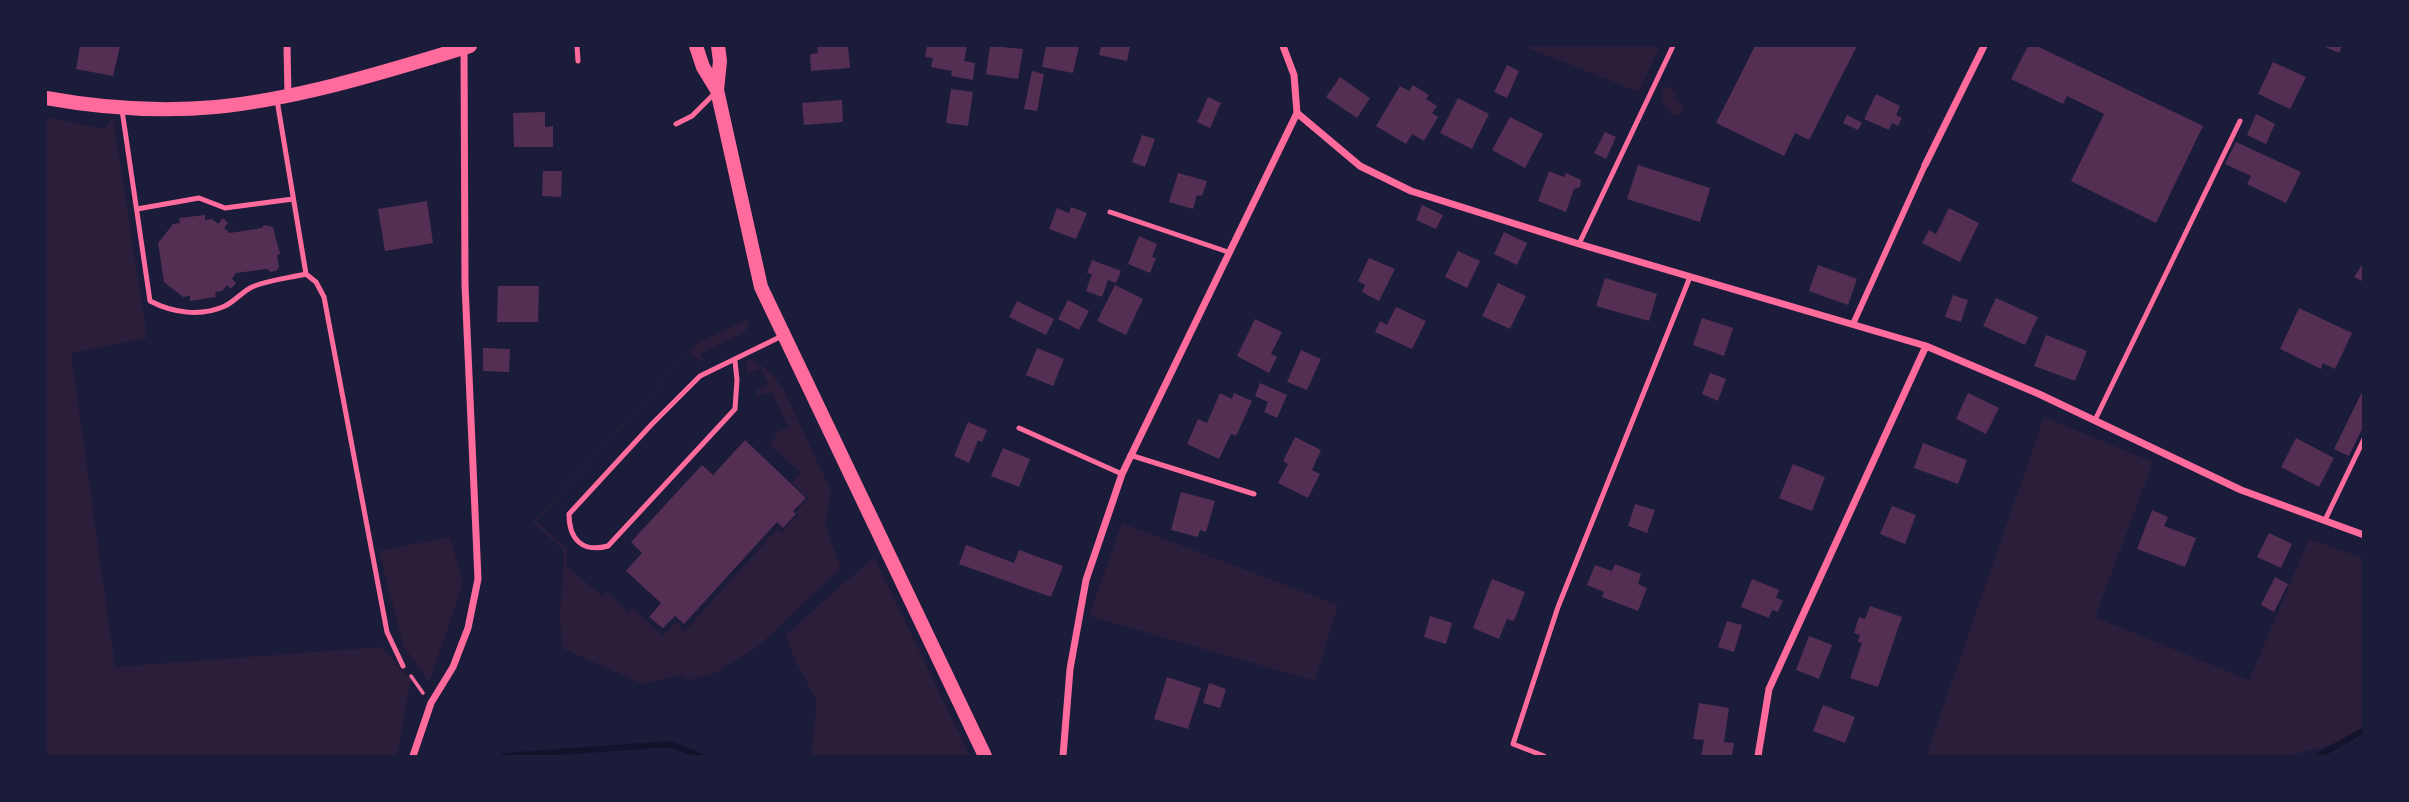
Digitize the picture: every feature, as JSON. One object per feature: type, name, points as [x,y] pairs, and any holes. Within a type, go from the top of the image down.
[{"type":"main road","points":[[46,98],[122,107],[192,108],[282,97],[348,82],[467,46]]},
{"type":"main road","points":[[696,46],[717,90],[761,287],[985,757]]},
{"type":"main road","points":[[717,90],[720,61],[718,46]]},
{"type":"street","points":[[282,97],[287,46]]},
{"type":"street","points":[[413,757],[430,703],[453,667],[468,628],[478,579],[465,285],[467,46]]},
{"type":"street","points":[[1063,757],[1070,669],[1086,580],[1122,474],[1297,113],[1294,75],[1283,46]]},
{"type":"street","points":[[1853,324],[1925,165],[1984,46]]},
{"type":"street","points":[[1297,113],[1360,166],[1411,191],[1579,244],[1926,346],[2095,420],[2241,489],[2364,535]]},
{"type":"street","points":[[1758,757],[1769,688],[1926,346]]},
{"type":"lane","points":[[577,46],[578,61]]},
{"type":"lane","points":[[1579,244],[1673,46]]},
{"type":"lane","points":[[676,124],[701,109],[717,90]]},
{"type":"lane","points":[[282,97],[293,199],[306,274],[316,282],[324,297],[387,632],[403,666]]},
{"type":"lane","points":[[122,107],[150,301],[161,307],[189,313],[209,312],[227,305],[254,286],[306,274]]},
{"type":"lane","points":[[2095,420],[2240,121]]},
{"type":"lane","points":[[137,209],[199,198],[225,208],[293,199]]},
{"type":"lane","points":[[1110,212],[1228,252]]},
{"type":"lane","points":[[1544,757],[1513,744],[1558,607],[1690,277]]},
{"type":"lane","points":[[735,361],[735,409],[697,451],[608,546],[596,549],[572,535],[569,514],[618,459],[700,376],[784,335]]},
{"type":"lane","points":[[1019,428],[1122,474]]},
{"type":"lane","points":[[2325,520],[2364,439]]},
{"type":"lane","points":[[1130,454],[1254,494]]},
{"type":"path","points":[[403,666],[430,703]]},
{"type":"shaded area","points":[[1523,46],[1660,46],[1639,92]]},
{"type":"shaded area","points":[[1666,86],[1677,92],[1674,98],[1684,105],[1681,115],[1672,115],[1665,106],[1662,89]]},
{"type":"shaded area","points":[[113,116],[147,338],[71,353],[115,667],[381,647],[411,679],[397,756],[46,756],[46,117],[104,129]]},
{"type":"shaded area","points":[[750,318],[745,332],[700,354],[703,360],[701,362],[690,352],[536,521],[567,549],[566,565],[602,596],[607,591],[629,612],[633,608],[663,636],[676,622],[685,631],[777,529],[782,533],[808,498],[792,483],[800,472],[769,445],[776,436],[775,433],[788,427],[771,391],[758,396],[756,391],[768,384],[761,368],[748,374],[746,365],[750,359],[768,370],[783,388],[831,491],[825,524],[841,568],[756,648],[713,674],[688,680],[679,675],[642,684],[562,648],[560,615],[564,551],[533,522],[697,343]]},
{"type":"shaded area","points":[[2044,417],[2153,462],[2095,617],[2249,680],[2309,539],[2363,558],[2363,737],[2288,756],[1926,756]]},
{"type":"shaded area","points":[[1122,523],[1338,605],[1315,681],[1089,616]]},
{"type":"shaded area","points":[[450,537],[463,583],[429,683],[403,645],[379,551]]},
{"type":"shaded area","points":[[874,557],[970,756],[811,756],[817,701],[785,635]]},
{"type":"building","points":[[80,46],[120,46],[113,76],[76,69]]},
{"type":"building","points":[[817,46],[848,46],[850,68],[811,71],[810,54],[818,53]]},
{"type":"building","points":[[927,46],[967,46],[964,61],[975,63],[973,80],[951,76],[952,71],[931,67],[933,58],[925,57]]},
{"type":"building","points":[[990,46],[1023,49],[1018,79],[986,74]]},
{"type":"building","points":[[1046,46],[1079,46],[1073,73],[1042,67]]},
{"type":"building","points":[[1101,46],[1130,46],[1127,61],[1099,55]]},
{"type":"building","points":[[1755,46],[1857,46],[1809,140],[1795,133],[1784,156],[1716,123]]},
{"type":"building","points":[[2028,46],[2037,46],[2203,126],[2156,223],[2071,181],[2104,114],[2067,96],[2063,104],[2011,79]]},
{"type":"building","points":[[2323,46],[2342,46],[2339,53]]},
{"type":"building","points":[[2273,62],[2306,77],[2290,109],[2258,94]]},
{"type":"building","points":[[1507,65],[1519,71],[1507,98],[1494,92]]},
{"type":"building","points":[[1032,71],[1044,74],[1037,111],[1024,109]]},
{"type":"building","points":[[1340,77],[1370,98],[1357,118],[1326,97]]},
{"type":"building","points":[[1413,85],[1429,95],[1426,99],[1437,106],[1432,113],[1438,117],[1424,141],[1412,134],[1406,144],[1376,126],[1400,86],[1409,91]]},
{"type":"building","points":[[951,89],[973,92],[968,126],[946,123]]},
{"type":"building","points":[[1876,94],[1900,106],[1896,115],[1902,118],[1898,126],[1892,123],[1889,130],[1864,119]]},
{"type":"building","points":[[1208,97],[1221,103],[1210,128],[1197,122]]},
{"type":"building","points":[[1458,98],[1489,114],[1472,149],[1440,133]]},
{"type":"building","points":[[842,100],[843,122],[804,125],[802,103]]},
{"type":"building","points":[[545,112],[545,127],[553,126],[553,147],[514,147],[513,113]]},
{"type":"building","points":[[2256,114],[2275,124],[2266,144],[2247,135]]},
{"type":"building","points":[[1847,115],[1862,123],[1858,130],[1843,123]]},
{"type":"building","points":[[1510,117],[1543,134],[1525,168],[1492,150]]},
{"type":"building","points":[[1605,132],[1616,137],[1606,159],[1594,153]]},
{"type":"building","points":[[1142,135],[1155,139],[1145,167],[1132,162]]},
{"type":"building","points":[[2236,142],[2301,172],[2286,203],[2247,184],[2251,176],[2225,164]]},
{"type":"building","points":[[1638,165],[1710,188],[1700,222],[1627,199]]},
{"type":"building","points":[[543,171],[562,171],[561,197],[542,196]]},
{"type":"building","points":[[1549,171],[1564,177],[1566,173],[1581,180],[1580,187],[1574,189],[1566,212],[1538,201]]},
{"type":"building","points":[[1178,173],[1207,181],[1202,196],[1197,195],[1193,209],[1169,202]]},
{"type":"building","points":[[427,201],[433,243],[385,251],[378,209]]},
{"type":"building","points":[[1422,205],[1443,215],[1436,229],[1416,220]]},
{"type":"building","points":[[1071,207],[1087,213],[1076,239],[1049,229],[1057,208],[1069,213]]},
{"type":"building","points":[[1949,208],[1979,223],[1960,262],[1922,243],[1929,230],[1936,234]]},
{"type":"building","points":[[205,215],[205,220],[212,219],[218,224],[223,218],[228,223],[224,228],[230,233],[262,228],[264,225],[273,227],[280,254],[277,255],[279,267],[271,272],[267,269],[236,273],[232,279],[236,283],[231,289],[227,285],[222,291],[215,292],[216,297],[190,301],[190,296],[183,297],[164,282],[158,243],[173,224],[180,223],[179,218]]},
{"type":"building","points":[[1504,232],[1527,243],[1517,265],[1494,254]]},
{"type":"building","points":[[1139,236],[1157,244],[1152,257],[1156,258],[1150,273],[1128,264]]},
{"type":"building","points":[[1458,251],[1480,261],[1467,288],[1445,277]]},
{"type":"building","points":[[1369,258],[1395,269],[1379,301],[1362,292],[1365,285],[1358,281]]},
{"type":"building","points":[[1092,260],[1121,271],[1116,283],[1108,280],[1102,297],[1086,291],[1092,274],[1087,273]]},
{"type":"building","points":[[2364,262],[2364,282],[2354,277]]},
{"type":"building","points":[[1818,265],[1857,279],[1848,305],[1809,291]]},
{"type":"building","points":[[1605,278],[1657,294],[1649,321],[1596,306]]},
{"type":"building","points":[[1498,283],[1526,296],[1510,329],[1482,316]]},
{"type":"building","points":[[1115,285],[1143,299],[1126,335],[1097,321]]},
{"type":"building","points":[[498,286],[539,286],[538,322],[497,322]]},
{"type":"building","points":[[1953,295],[1968,300],[1961,322],[1945,317]]},
{"type":"building","points":[[1996,298],[2038,317],[2025,345],[1983,326]]},
{"type":"building","points":[[1068,300],[1089,311],[1079,330],[1058,319]]},
{"type":"building","points":[[1017,301],[1054,319],[1046,335],[1009,317]]},
{"type":"building","points":[[1396,307],[1426,321],[1412,349],[1375,332],[1380,321],[1387,325]]},
{"type":"building","points":[[2299,308],[2352,333],[2335,369],[2323,363],[2321,369],[2280,349]]},
{"type":"building","points":[[1702,318],[1733,328],[1724,356],[1693,345]]},
{"type":"building","points":[[1255,319],[1282,332],[1271,354],[1277,357],[1269,373],[1237,356]]},
{"type":"building","points":[[2046,335],[2087,351],[2075,381],[2034,366]]},
{"type":"building","points":[[483,348],[510,349],[509,372],[483,371]]},
{"type":"building","points":[[1037,348],[1064,359],[1053,386],[1026,375]]},
{"type":"building","points":[[1301,350],[1321,359],[1307,390],[1287,382]]},
{"type":"building","points":[[1710,373],[1726,379],[1718,401],[1702,394]]},
{"type":"building","points":[[1260,383],[1287,395],[1277,418],[1264,412],[1268,402],[1255,396]]},
{"type":"building","points":[[2364,388],[2364,425],[2349,456],[2334,449]]},
{"type":"building","points":[[1220,393],[1232,399],[1234,393],[1252,401],[1236,436],[1231,434],[1219,459],[1187,444],[1198,419],[1207,423]]},
{"type":"building","points":[[1968,393],[1999,408],[1986,434],[1956,419]]},
{"type":"building","points":[[968,422],[987,430],[982,442],[978,440],[969,463],[954,456]]},
{"type":"building","points":[[1295,437],[1321,450],[1312,470],[1320,474],[1308,498],[1278,483],[1288,464],[1283,461]]},
{"type":"building","points":[[2296,438],[2334,458],[2319,487],[2281,467]]},
{"type":"building","points":[[745,440],[806,498],[793,511],[796,514],[783,528],[777,522],[684,624],[675,616],[663,628],[649,617],[661,603],[626,571],[642,553],[631,542],[702,465],[713,475]]},
{"type":"building","points":[[1923,443],[1967,460],[1958,484],[1914,468]]},
{"type":"building","points":[[1003,448],[1030,459],[1019,487],[991,476]]},
{"type":"building","points":[[1793,464],[1825,477],[1812,511],[1779,498]]},
{"type":"building","points":[[1181,492],[1215,501],[1206,532],[1200,530],[1198,537],[1171,530]]},
{"type":"building","points":[[1635,504],[1655,510],[1647,533],[1628,526]]},
{"type":"building","points":[[1892,506],[1916,515],[1905,544],[1880,534]]},
{"type":"building","points":[[2152,510],[2168,517],[2164,526],[2196,538],[2185,567],[2137,549]]},
{"type":"building","points":[[2269,533],[2292,544],[2281,568],[2257,557]]},
{"type":"building","points":[[966,545],[1014,563],[1019,550],[1063,566],[1051,597],[959,564]]},
{"type":"building","points":[[1615,564],[1641,574],[1638,584],[1647,588],[1638,611],[1602,597],[1604,592],[1587,585],[1595,565],[1612,571]]},
{"type":"building","points":[[2275,577],[2288,584],[2274,612],[2261,605]]},
{"type":"building","points":[[1492,579],[1525,592],[1514,621],[1507,619],[1499,639],[1473,628]]},
{"type":"building","points":[[1752,579],[1779,590],[1776,598],[1783,600],[1778,612],[1772,610],[1769,618],[1741,607]]},
{"type":"building","points":[[1870,606],[1902,617],[1878,687],[1850,678],[1862,643],[1858,642],[1860,635],[1854,633],[1859,617],[1865,619]]},
{"type":"building","points":[[1430,616],[1452,623],[1446,644],[1424,637]]},
{"type":"building","points":[[1727,621],[1742,625],[1734,652],[1718,647]]},
{"type":"building","points":[[1809,636],[1832,645],[1819,679],[1796,670]]},
{"type":"building","points":[[1167,677],[1201,688],[1188,729],[1154,719]]},
{"type":"building","points":[[1209,683],[1226,689],[1220,708],[1203,703]]},
{"type":"building","points":[[1699,703],[1729,708],[1724,742],[1734,743],[1732,756],[1701,756],[1704,740],[1693,739]]},
{"type":"building","points":[[1823,705],[1855,717],[1845,743],[1813,731]]},
{"type":"waterway","points":[[2318,756],[2364,730]]},
{"type":"waterway","points":[[504,756],[670,744],[701,756]]}]
